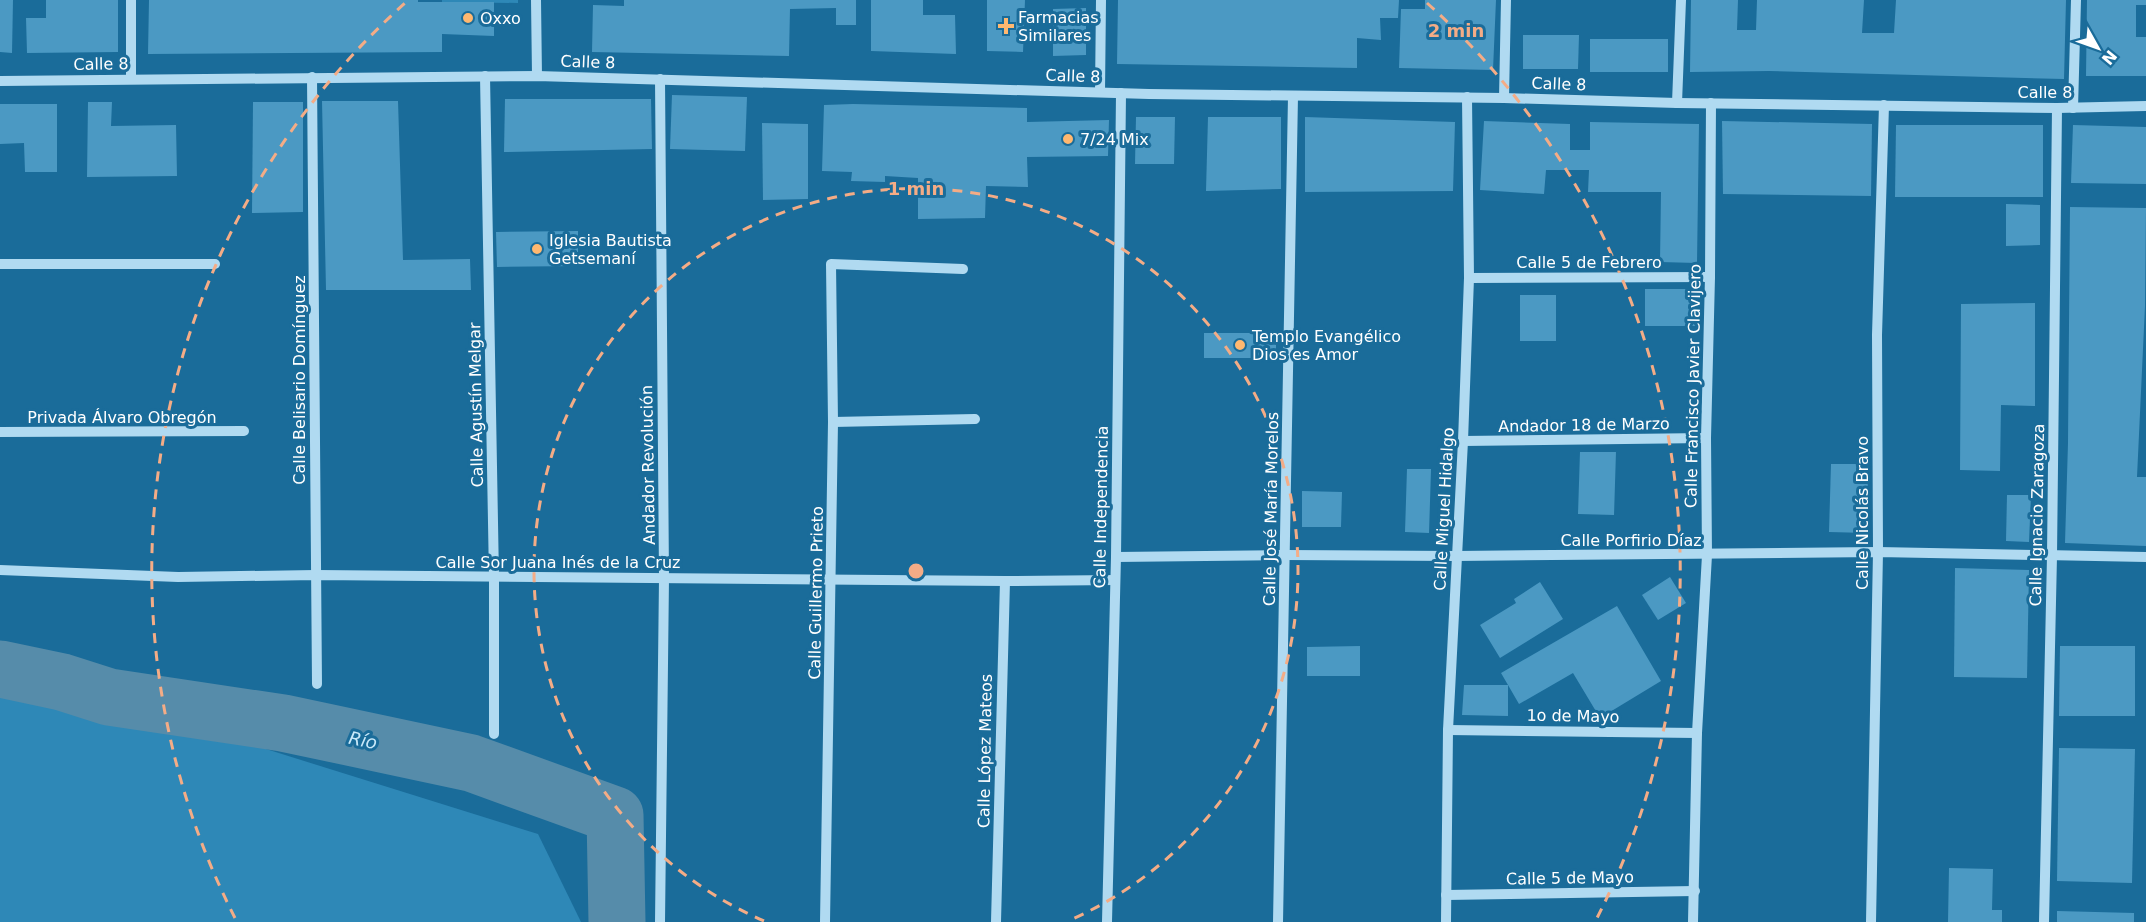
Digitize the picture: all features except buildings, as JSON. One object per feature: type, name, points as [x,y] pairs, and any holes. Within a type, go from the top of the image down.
[{"type":"street","points":[[131,0],[131,79]]},
{"type":"street","points":[[536,0],[537,75]]},
{"type":"street","points":[[1100,92],[1101,0]]},
{"type":"street","points":[[1504,98],[1506,0]]},
{"type":"street","points":[[1677,103],[1681,0]]},
{"type":"street","points":[[2073,108],[2076,0]]},
{"type":"street","name":"Calle 8","points":[[0,81],[537,75],[1121,93],[2057,108],[2146,106]]},
{"type":"street","name":"Calle Agustín Melgar","points":[[485,76],[494,578],[494,734]]},
{"type":"street","name":"Calle Belisario Domínguez","points":[[312,77],[317,684]]},
{"type":"street","name":"Andador Revolución","points":[[660,79],[664,578],[660,922]]},
{"type":"street","name":"Calle Independencia","points":[[1107,922],[1116,557],[1121,93]]},
{"type":"street","name":"Calle José María Morelos","points":[[1278,922],[1293,96]]},
{"type":"street","name":"Calle Miguel Hidalgo","points":[[1446,922],[1448,730],[1469,278],[1467,97]]},
{"type":"street","name":"Calle Francisco Javier Clavijero","points":[[1693,922],[1697,733],[1707,555],[1706,438],[1711,103]]},
{"type":"street","name":"Calle Nicolás Bravo","points":[[1871,922],[1878,552],[1877,335],[1884,105]]},
{"type":"street","name":"Calle Ignacio Zaragoza","points":[[2044,922],[2052,556],[2057,108]]},
{"type":"street","points":[[0,264],[215,264]]},
{"type":"street","name":"Calle Guillermo Prieto","points":[[825,922],[832,579],[831,264],[963,269]]},
{"type":"street","name":"Calle 5 de Febrero","points":[[1469,278],[1710,277]]},
{"type":"street","points":[[833,422],[975,419]]},
{"type":"street","name":"Privada Álvaro Obregón","points":[[0,432],[244,431]]},
{"type":"street","name":"Andador 18 de Marzo","points":[[1463,441],[1706,438]]},
{"type":"street","name":"Calle Porfirio Díaz","points":[[1116,557],[1707,555],[1878,552],[2146,557]]},
{"type":"street","name":"Calle Sor Juana Inés de la Cruz","points":[[0,570],[178,577],[316,575],[494,578],[1115,580]]},
{"type":"street","name":"Calle López Mateos","points":[[996,922],[1005,581]]},
{"type":"street","name":"1o de Mayo","points":[[1448,730],[1697,733]]},
{"type":"street","name":"Calle 5 de Mayo","points":[[1446,895],[1695,891]]},
{"type":"shaded area","points":[[442,0],[518,0],[518,3],[442,2]]},
{"type":"shaded area","points":[[0,666],[538,834],[581,922],[0,922]]},
{"type":"waterway","name":"Río","points":[[0,669],[62,682],[109,697],[283,723],[471,763],[615,815],[617,922]]},
{"type":"place","name":"Oxxo","points":[[468,18]]},
{"type":"place","name":"Farmacias Similares","points":[[1006,26]]},
{"type":"place","name":"7/24 Mix","points":[[1068,139]]},
{"type":"place","name":"Iglesia Bautista Getsemaní","points":[[537,249]]},
{"type":"place","name":"Templo Evangélico Dios es Amor","points":[[1240,345]]}]
